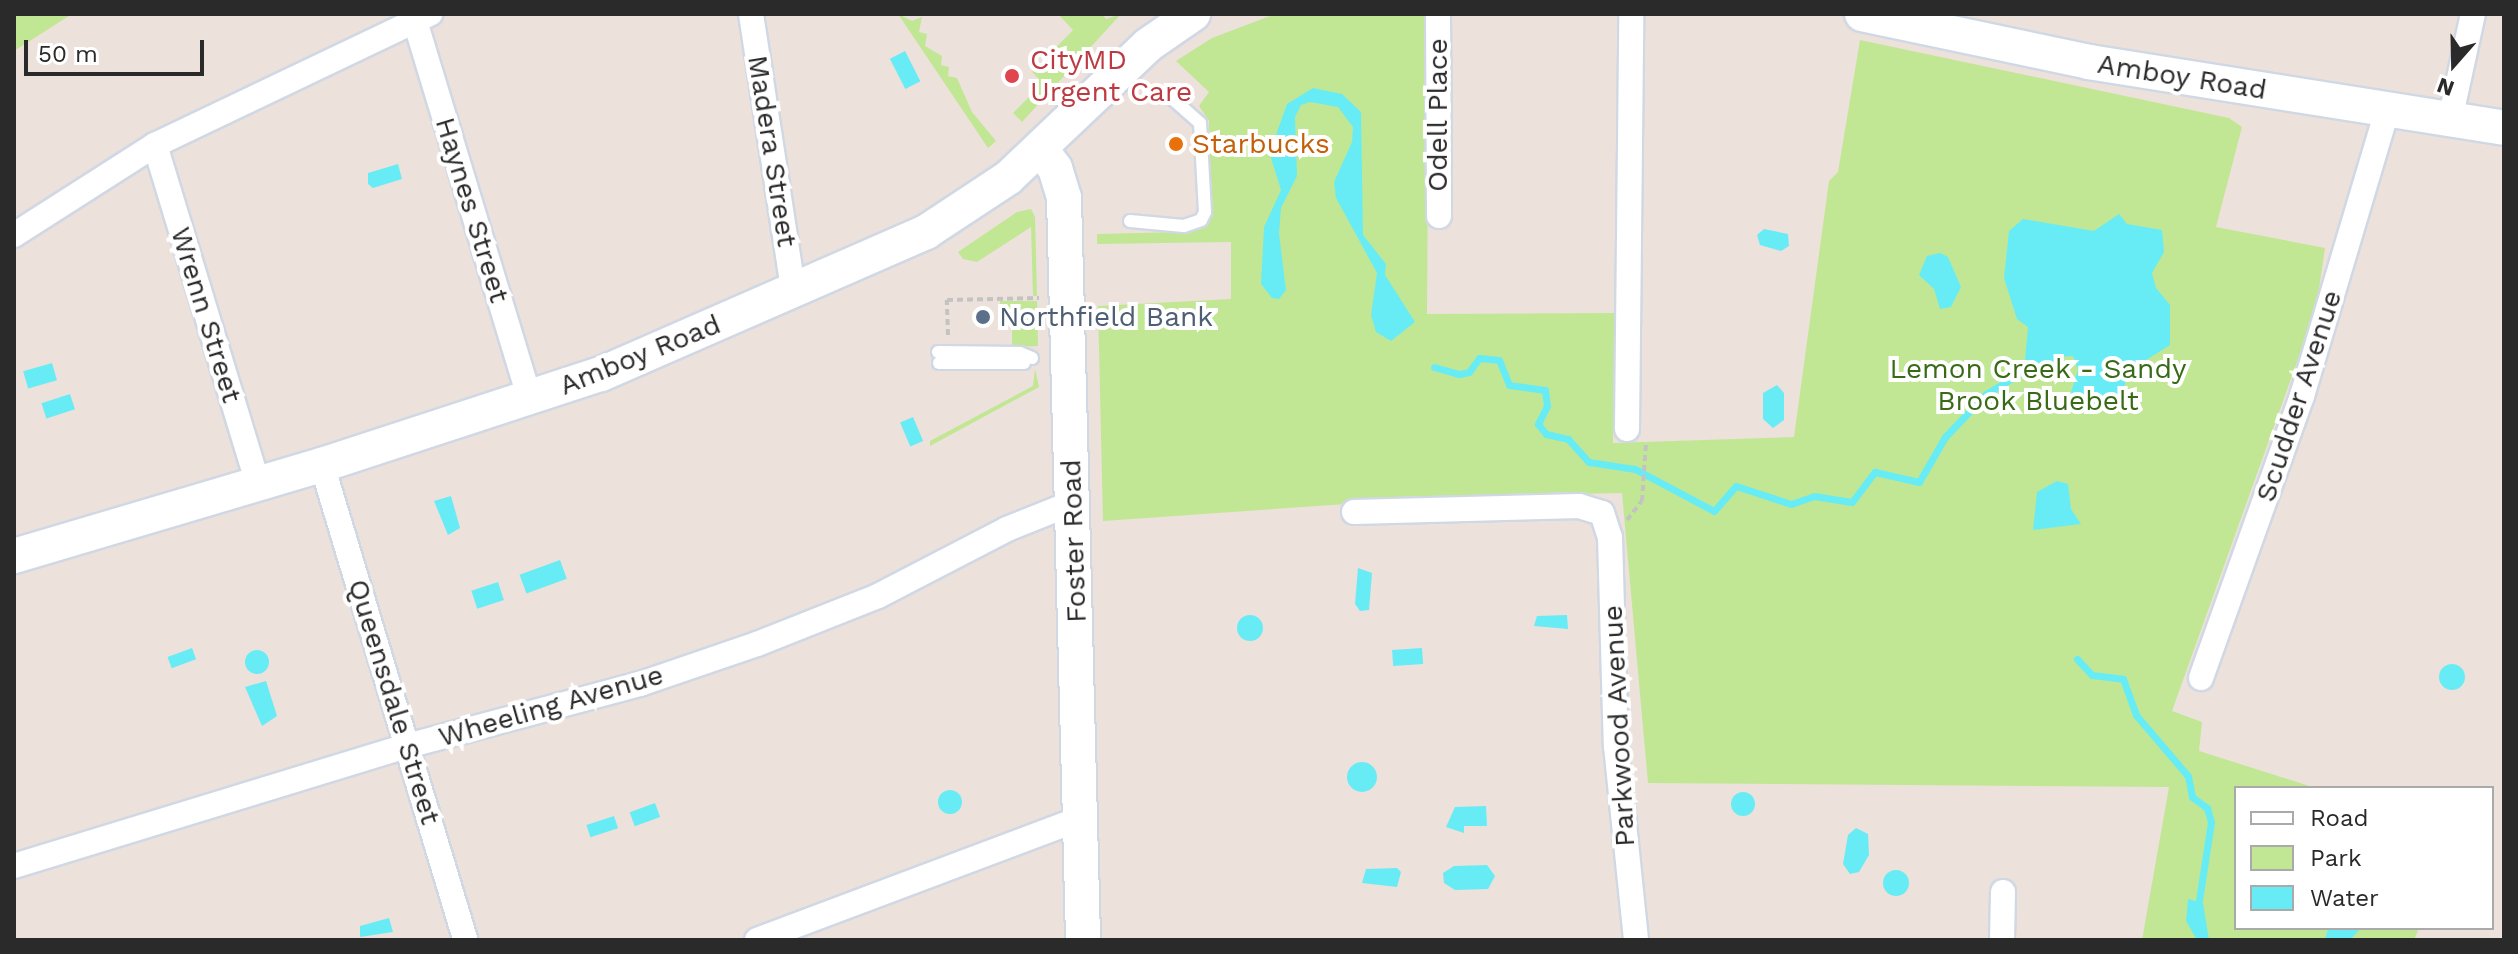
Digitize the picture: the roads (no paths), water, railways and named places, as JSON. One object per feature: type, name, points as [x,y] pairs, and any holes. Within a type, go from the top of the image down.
[{"type":"main road","name":"Amboy Road","points":[[14,556],[258,485],[530,399],[669,347],[926,232],[1041,149],[1148,45],[1193,14]]},
{"type":"main road","name":"Amboy Road","points":[[1862,14],[2089,62],[2504,128]]},
{"type":"main road","name":"Foster Road","points":[[1041,149],[1055,168],[1064,198],[1083,940]]},
{"type":"street","name":"Madera Street","points":[[751,14],[793,289]]},
{"type":"street","name":"Odell Place","points":[[1438,14],[1439,216]]},
{"type":"street","points":[[1631,14],[1637,435]]},
{"type":"street","points":[[2450,120],[2473,14]]},
{"type":"street","points":[[14,235],[155,145],[422,17]]},
{"type":"street","name":"Haynes Street","points":[[422,17],[530,399]]},
{"type":"street","name":"Scudder Avenue","points":[[2201,678],[2302,396],[2387,110]]},
{"type":"street","name":"Wrenn Street","points":[[155,145],[258,485]]},
{"type":"street","name":"Queensdale Street","points":[[322,465],[465,940]]},
{"type":"street","name":"Wheeling Avenue","points":[[14,866],[407,746],[640,684],[757,644],[878,596],[1007,529],[1072,503]]},
{"type":"street","name":"Parkwood Avenue","points":[[1354,512],[1579,506],[1612,517],[1616,746],[1636,940]]},
{"type":"street","points":[[757,940],[1082,818]]},
{"type":"street","points":[[2002,940],[2003,892]]},
{"type":"lane","points":[[1130,221],[1184,226],[1201,220],[1205,212],[1200,123],[1166,93]]},
{"type":"lane","points":[[942,354],[1028,360]]},
{"type":"water","points":[[905,51],[920,81],[905,89],[890,59]]},
{"type":"water","points":[[1313,88],[1342,94],[1361,112],[1363,235],[1386,264],[1385,275],[1415,322],[1391,341],[1376,332],[1371,315],[1377,273],[1336,198],[1334,182],[1352,142],[1353,127],[1338,107],[1310,102],[1301,105],[1295,117],[1297,176],[1281,208],[1279,234],[1286,290],[1279,299],[1272,298],[1261,284],[1264,227],[1281,190],[1271,158],[1277,132],[1287,104]]},
{"type":"water","points":[[398,164],[402,179],[373,188],[368,184],[368,173]]},
{"type":"water","points":[[2119,214],[2127,224],[2162,230],[2164,252],[2152,273],[2156,288],[2170,305],[2170,345],[2130,370],[2119,402],[2075,410],[2071,392],[2078,370],[2073,356],[2060,357],[2031,378],[2024,371],[2028,327],[2017,319],[2004,278],[2009,231],[2023,219],[2094,231]]},
{"type":"water","points":[[1764,229],[1788,234],[1789,246],[1781,251],[1760,245],[1757,235]]},
{"type":"water","points":[[1940,253],[1948,257],[1961,287],[1951,307],[1940,309],[1934,289],[1919,275],[1927,256]]},
{"type":"water","points":[[52,363],[57,380],[28,389],[23,371]]},
{"type":"water","points":[[1777,385],[1784,393],[1784,420],[1773,428],[1763,419],[1763,393]]},
{"type":"water","points":[[70,394],[75,409],[46,418],[41,403]]},
{"type":"water","points":[[913,417],[923,441],[910,446],[900,422]]},
{"type":"water","points":[[2057,481],[2068,484],[2071,509],[2081,524],[2033,530],[2037,492]]},
{"type":"water","points":[[451,496],[460,528],[448,535],[434,501]]},
{"type":"water","points":[[560,560],[567,579],[526,594],[520,575]]},
{"type":"water","points":[[1358,568],[1372,573],[1369,610],[1360,611],[1355,604]]},
{"type":"water","points":[[498,582],[504,600],[477,609],[471,591]]},
{"type":"water","points":[[1250,615],[1259,619],[1263,628],[1259,637],[1250,641],[1241,637],[1237,628],[1241,619]]},
{"type":"water","points":[[1567,615],[1568,629],[1534,626],[1537,616]]},
{"type":"water","points":[[192,648],[196,659],[172,668],[168,657]]},
{"type":"water","points":[[1422,648],[1423,664],[1393,666],[1392,650]]},
{"type":"water","points":[[257,650],[268,657],[269,662],[262,673],[257,674],[246,667],[245,662],[252,651]]},
{"type":"water","points":[[2452,664],[2461,668],[2465,677],[2461,686],[2452,690],[2443,686],[2439,677],[2443,668]]},
{"type":"water","points":[[266,681],[277,716],[262,726],[245,687]]},
{"type":"water","points":[[1362,762],[1373,766],[1377,777],[1373,788],[1362,792],[1351,788],[1347,777],[1351,766]]},
{"type":"water","points":[[950,790],[959,793],[962,802],[959,811],[950,814],[941,811],[938,802],[941,793]]},
{"type":"water","points":[[1743,792],[1752,795],[1755,804],[1752,813],[1743,816],[1734,813],[1731,804],[1734,795]]},
{"type":"water","points":[[655,803],[660,817],[635,826],[630,812]]},
{"type":"water","points":[[1486,806],[1487,826],[1464,826],[1464,833],[1446,827],[1455,807]]},
{"type":"water","points":[[614,816],[618,828],[590,837],[586,825]]},
{"type":"water","points":[[1856,828],[1868,834],[1869,855],[1859,872],[1850,874],[1843,864],[1848,835]]},
{"type":"water","points":[[1487,865],[1495,876],[1488,889],[1455,890],[1444,883],[1443,873],[1454,866]]},
{"type":"water","points":[[1397,868],[1401,872],[1397,887],[1362,883],[1366,869]]},
{"type":"water","points":[[1896,870],[1905,874],[1909,883],[1905,892],[1896,896],[1887,892],[1883,883],[1887,874]]},
{"type":"water","points":[[2188,899],[2203,903],[2209,940],[2197,940],[2186,921]]},
{"type":"water","points":[[389,918],[393,932],[360,937],[360,926]]},
{"type":"water","points":[[2328,930],[2359,930],[2350,940],[2325,940]]},
{"type":"waterway","points":[[1434,367],[1459,374],[1469,372],[1479,358],[1499,360],[1509,385],[1545,390],[1547,406],[1538,424],[1546,434],[1568,439],[1589,462],[1635,469],[1714,511],[1736,486],[1791,504],[1814,496],[1852,502],[1875,472],[1919,482],[1945,437],[1986,394],[2024,371]]},
{"type":"waterway","points":[[2077,659],[2092,675],[2123,679],[2136,715],[2188,776],[2192,797],[2207,808],[2211,822],[2199,900]]},
{"type":"place","name":"CityMD Urgent Care","points":[[1012,76]]},
{"type":"place","name":"Starbucks","points":[[1176,144]]},
{"type":"place","name":"Northfield Bank","points":[[983,317]]},
{"type":"park label","name":"Lemon Creek - Sandy Brook Bluebelt","points":[[2038,385]]}]
